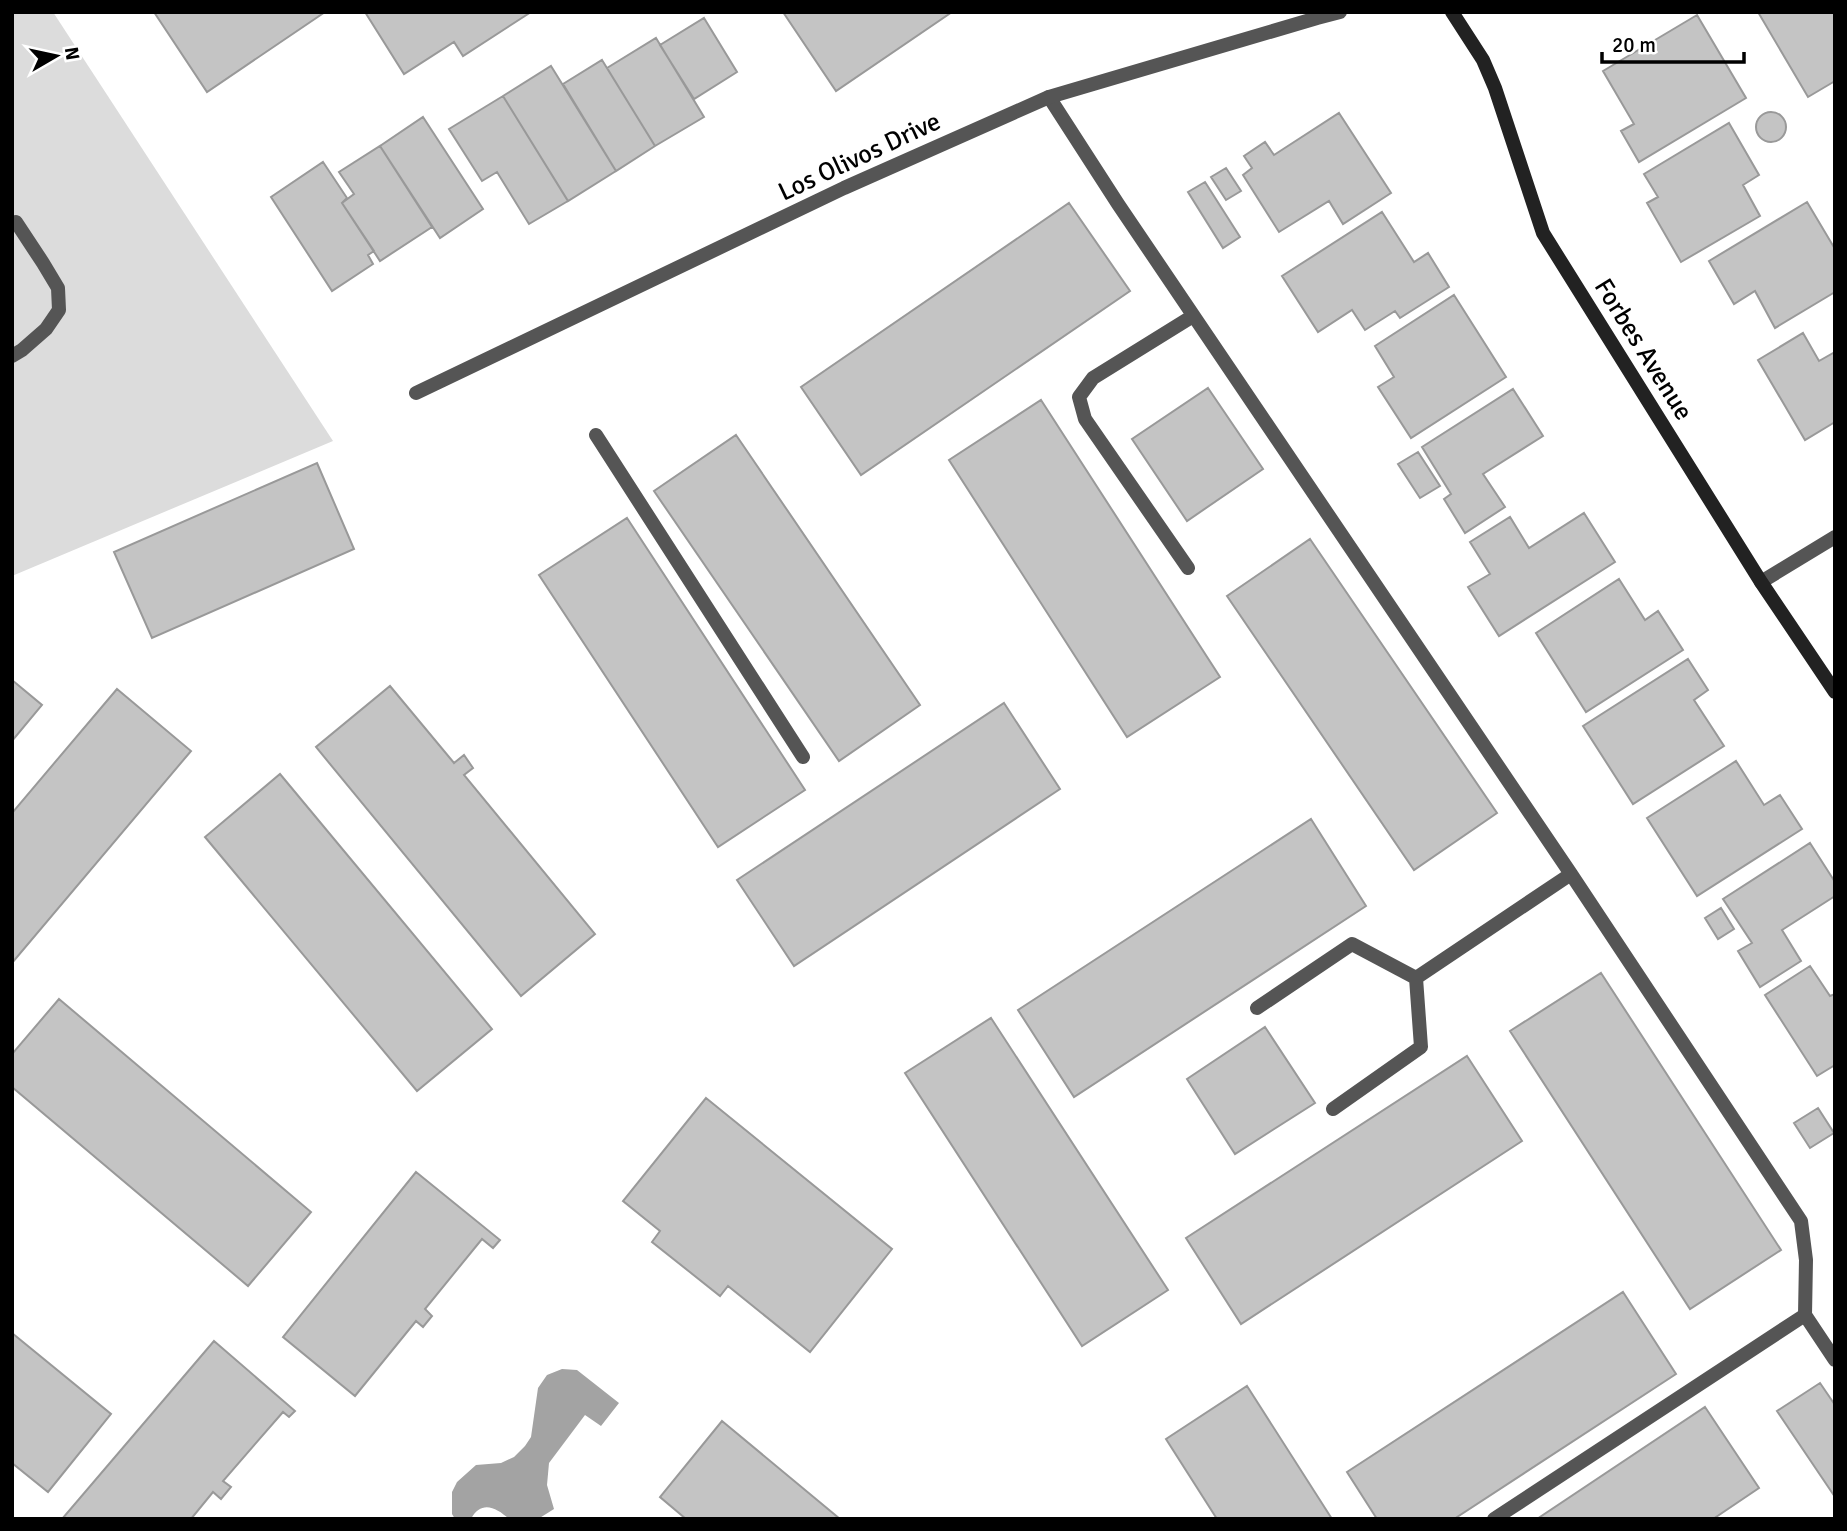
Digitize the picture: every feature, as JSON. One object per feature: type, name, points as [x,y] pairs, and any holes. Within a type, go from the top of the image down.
[{"type":"street","name":"Los Olivos Drive","points":[[416,393],[844,188],[1049,97],[1340,12]]},
{"type":"street","name":"Forbes Avenue","points":[[1452,12],[1483,60],[1495,88],[1543,233],[1761,582],[1835,692]]},
{"type":"street","points":[[1049,97],[1193,316],[1571,874],[1801,1220],[1806,1260],[1805,1315],[1835,1360]]},
{"type":"street","points":[[12,356],[47,329],[59,310],[58,288],[16,222]]},
{"type":"street","points":[[1188,568],[1085,419],[1079,397],[1093,378],[1193,316]]},
{"type":"street","points":[[596,435],[803,757]]},
{"type":"street","points":[[1761,582],[1835,537]]},
{"type":"street","points":[[1416,978],[1571,874]]},
{"type":"street","points":[[1257,1008],[1352,944],[1416,978]]},
{"type":"street","points":[[1333,1109],[1421,1047],[1416,978]]},
{"type":"street","points":[[1494,1519],[1805,1315]]},
{"type":"shaded area","points":[[12,12],[53,12],[333,441],[12,576]]},
{"type":"shaded area","points":[[562,1369],[577,1370],[619,1403],[601,1426],[585,1415],[549,1463],[547,1485],[554,1509],[538,1519],[509,1519],[499,1511],[484,1507],[471,1519],[455,1519],[452,1514],[452,1492],[457,1482],[476,1465],[501,1463],[514,1457],[525,1446],[531,1437],[538,1388],[547,1375]]},
{"type":"building","points":[[154,12],[325,12],[207,92]]},
{"type":"building","points":[[365,12],[531,12],[463,56],[454,42],[404,74]]},
{"type":"building","points":[[783,12],[952,12],[836,91]]},
{"type":"building","points":[[1758,12],[1835,12],[1835,81],[1808,97]]},
{"type":"building","points":[[1697,15],[1746,98],[1639,162],[1621,131],[1634,124],[1603,71]]},
{"type":"building","points":[[704,18],[737,72],[694,99],[660,45]]},
{"type":"building","points":[[656,38],[704,117],[655,146],[607,68]]},
{"type":"building","points":[[602,60],[655,146],[616,171],[563,84]]},
{"type":"building","points":[[551,66],[616,171],[568,201],[503,96]]},
{"type":"building","points":[[503,96],[568,201],[529,224],[497,172],[482,181],[449,129]]},
{"type":"building","points":[[1771,112],[1777,113],[1785,121],[1785,133],[1777,141],[1771,142],[1765,141],[1757,133],[1756,127],[1757,121],[1765,113]]},
{"type":"building","points":[[1339,113],[1391,193],[1343,224],[1329,201],[1279,232],[1243,175],[1252,168],[1244,156],[1265,142],[1274,155]]},
{"type":"building","points":[[423,117],[483,209],[440,238],[380,146]]},
{"type":"building","points":[[1729,123],[1759,175],[1743,185],[1760,216],[1681,262],[1647,203],[1658,197],[1644,174]]},
{"type":"building","points":[[380,146],[432,227],[380,261],[342,203],[354,194],[339,172]]},
{"type":"building","points":[[323,162],[347,198],[342,203],[374,251],[368,255],[373,264],[332,291],[271,197]]},
{"type":"building","points":[[1226,168],[1241,191],[1226,200],[1211,177]]},
{"type":"building","points":[[1205,182],[1240,237],[1223,248],[1188,192]]},
{"type":"building","points":[[1807,202],[1835,249],[1835,292],[1775,328],[1755,291],[1734,304],[1709,261]]},
{"type":"building","points":[[1069,203],[1130,291],[861,475],[801,387]]},
{"type":"building","points":[[1382,212],[1414,262],[1428,253],[1449,287],[1400,318],[1395,311],[1365,330],[1352,310],[1318,332],[1282,276]]},
{"type":"building","points":[[1454,295],[1506,377],[1411,438],[1378,387],[1394,377],[1375,346]]},
{"type":"building","points":[[1803,333],[1819,361],[1835,352],[1835,422],[1805,440],[1758,360]]},
{"type":"building","points":[[1208,388],[1263,469],[1187,521],[1132,439]]},
{"type":"building","points":[[1513,389],[1543,436],[1483,474],[1505,507],[1465,533],[1444,499],[1451,494],[1422,447]]},
{"type":"building","points":[[1041,400],[1220,677],[1127,737],[949,460]]},
{"type":"building","points":[[736,435],[920,705],[839,761],[654,491]]},
{"type":"building","points":[[1418,452],[1440,486],[1420,498],[1398,464]]},
{"type":"building","points":[[317,463],[354,549],[152,638],[114,552]]},
{"type":"building","points":[[1584,513],[1615,562],[1499,636],[1468,587],[1490,574],[1470,542],[1510,517],[1529,548]]},
{"type":"building","points":[[627,518],[805,790],[718,847],[539,575]]},
{"type":"building","points":[[1310,539],[1497,813],[1414,870],[1227,596]]},
{"type":"building","points":[[1619,579],[1645,620],[1658,611],[1683,650],[1586,712],[1536,633]]},
{"type":"building","points":[[1688,659],[1708,690],[1694,700],[1724,746],[1633,804],[1583,726]]},
{"type":"building","points":[[12,680],[42,705],[12,741]]},
{"type":"building","points":[[390,686],[454,763],[464,755],[473,768],[464,775],[595,934],[521,996],[316,747]]},
{"type":"building","points":[[117,689],[191,751],[12,963],[12,813]]},
{"type":"building","points":[[1004,703],[1060,789],[794,966],[737,880]]},
{"type":"building","points":[[1736,761],[1764,805],[1780,795],[1802,829],[1697,896],[1647,818]]},
{"type":"building","points":[[280,774],[492,1029],[417,1091],[205,837]]},
{"type":"building","points":[[1311,819],[1366,906],[1074,1097],[1018,1010]]},
{"type":"building","points":[[1810,843],[1835,882],[1835,896],[1782,930],[1801,961],[1760,987],[1738,951],[1752,943],[1723,899]]},
{"type":"building","points":[[1721,908],[1734,929],[1718,939],[1705,918]]},
{"type":"building","points":[[1810,966],[1830,996],[1835,994],[1835,1065],[1817,1076],[1765,995]]},
{"type":"building","points":[[1601,973],[1781,1250],[1690,1309],[1510,1031]]},
{"type":"building","points":[[59,999],[311,1212],[248,1286],[12,1087],[12,1054]]},
{"type":"building","points":[[991,1018],[1168,1290],[1082,1346],[905,1073]]},
{"type":"building","points":[[1265,1027],[1315,1103],[1235,1154],[1187,1079]]},
{"type":"building","points":[[1467,1056],[1522,1141],[1241,1324],[1186,1238]]},
{"type":"building","points":[[706,1098],[892,1249],[810,1352],[728,1286],[720,1296],[652,1242],[660,1231],[623,1201]]},
{"type":"building","points":[[1818,1108],[1834,1133],[1810,1148],[1794,1123]]},
{"type":"building","points":[[416,1172],[500,1240],[493,1248],[482,1239],[425,1309],[432,1316],[423,1327],[416,1321],[355,1396],[283,1337]]},
{"type":"building","points":[[1623,1292],[1676,1374],[1454,1519],[1377,1519],[1347,1472]]},
{"type":"building","points":[[12,1333],[111,1414],[48,1492],[12,1463]]},
{"type":"building","points":[[214,1341],[295,1411],[289,1417],[283,1412],[223,1481],[231,1487],[221,1499],[213,1492],[191,1519],[62,1519]]},
{"type":"building","points":[[1820,1383],[1835,1405],[1835,1497],[1777,1411]]},
{"type":"building","points":[[1247,1386],[1332,1519],[1217,1519],[1166,1439]]},
{"type":"building","points":[[1705,1407],[1759,1488],[1713,1519],[1537,1519]]},
{"type":"building","points":[[722,1421],[840,1519],[686,1519],[660,1497]]}]
